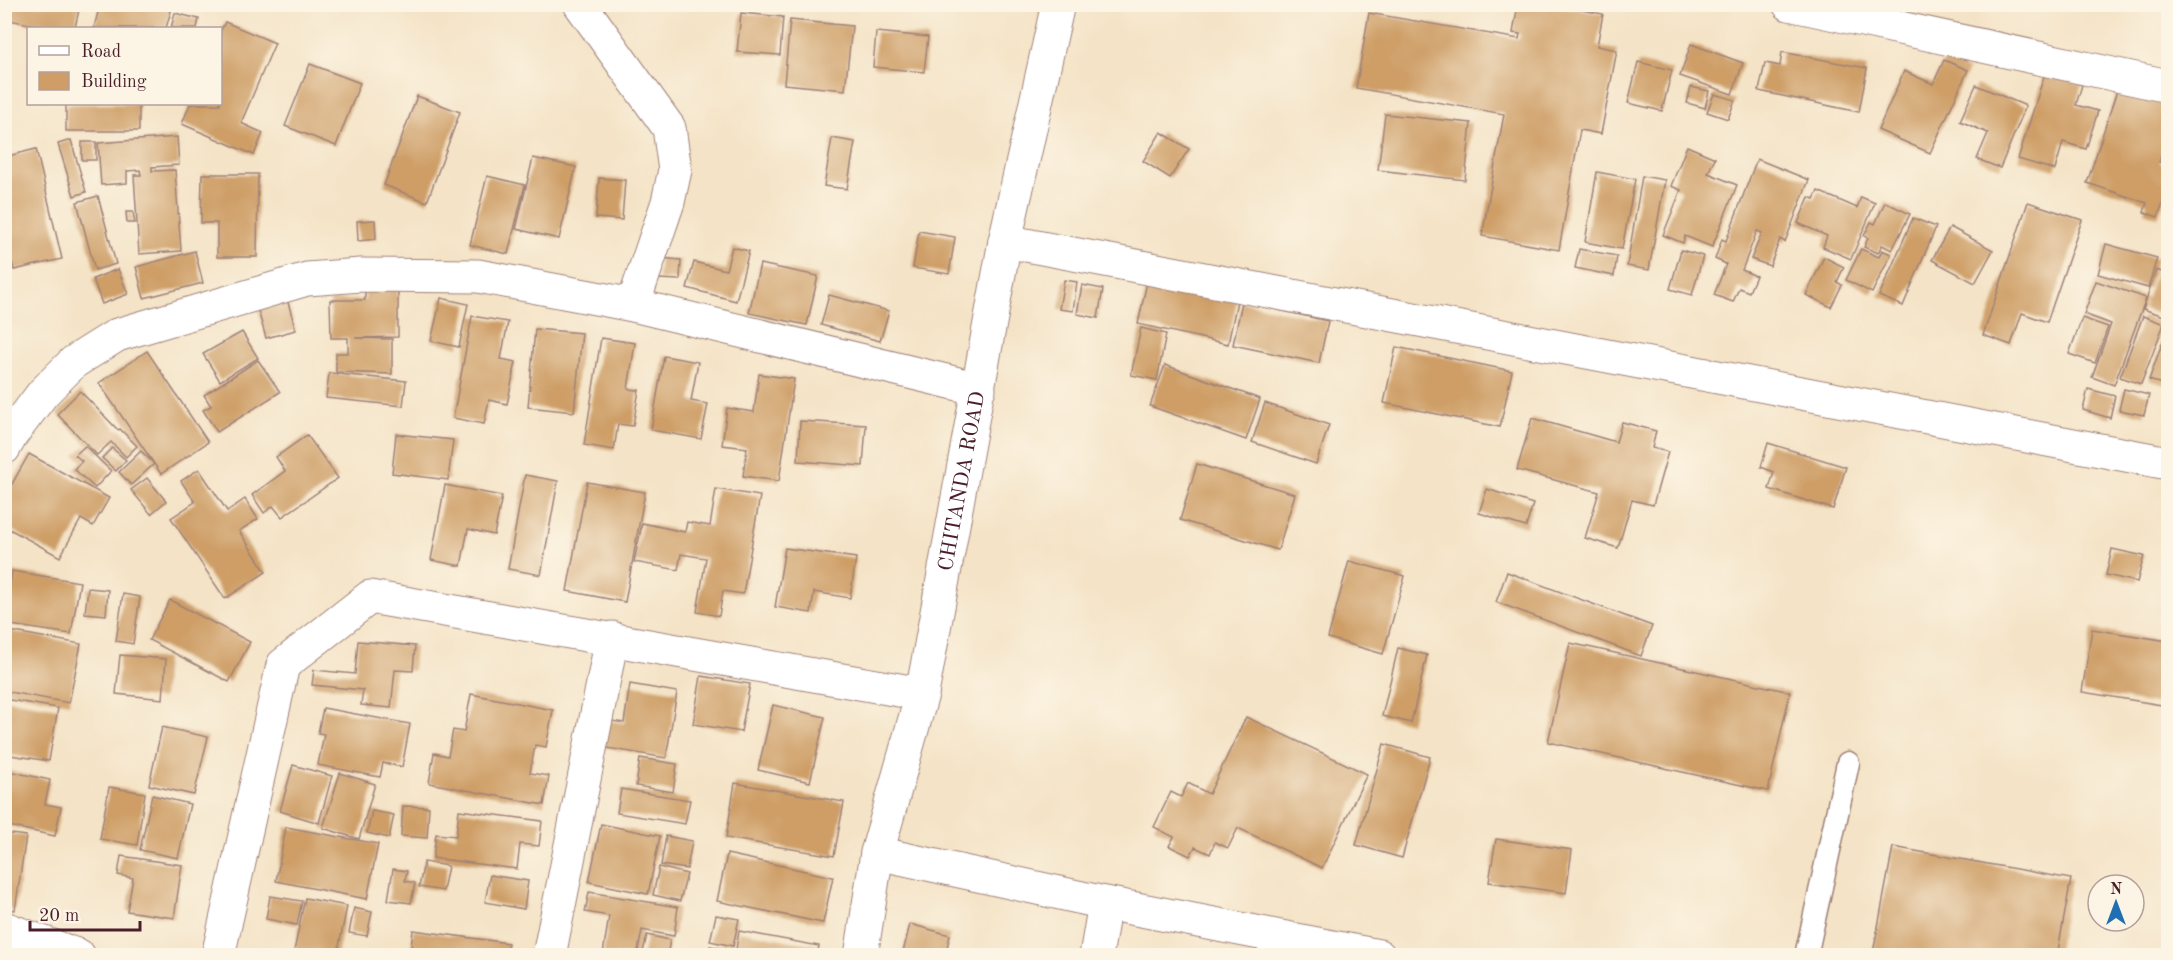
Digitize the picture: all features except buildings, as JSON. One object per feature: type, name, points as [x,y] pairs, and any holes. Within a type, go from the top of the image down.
[{"type":"street","points":[[580,4],[669,128],[675,170],[669,202],[633,305]]},
{"type":"street","name":"CHITANDA ROAD","points":[[861,956],[878,853],[922,694],[1005,241],[1058,4]]},
{"type":"street","points":[[1789,4],[2169,86]]},
{"type":"street","points":[[1005,241],[2169,463]]},
{"type":"street","points":[[4,448],[43,393],[74,362],[117,334],[306,279],[408,274],[478,276],[633,305],[978,389]]},
{"type":"street","points":[[218,956],[283,665],[370,597],[922,694]]},
{"type":"street","points":[[549,956],[612,638]]},
{"type":"street","points":[[878,853],[1105,903],[1380,956]]},
{"type":"street","points":[[1096,956],[1105,903]]},
{"type":"street","points":[[4,928],[80,956]]},
{"type":"lane","points":[[1806,956],[1848,763]]}]
